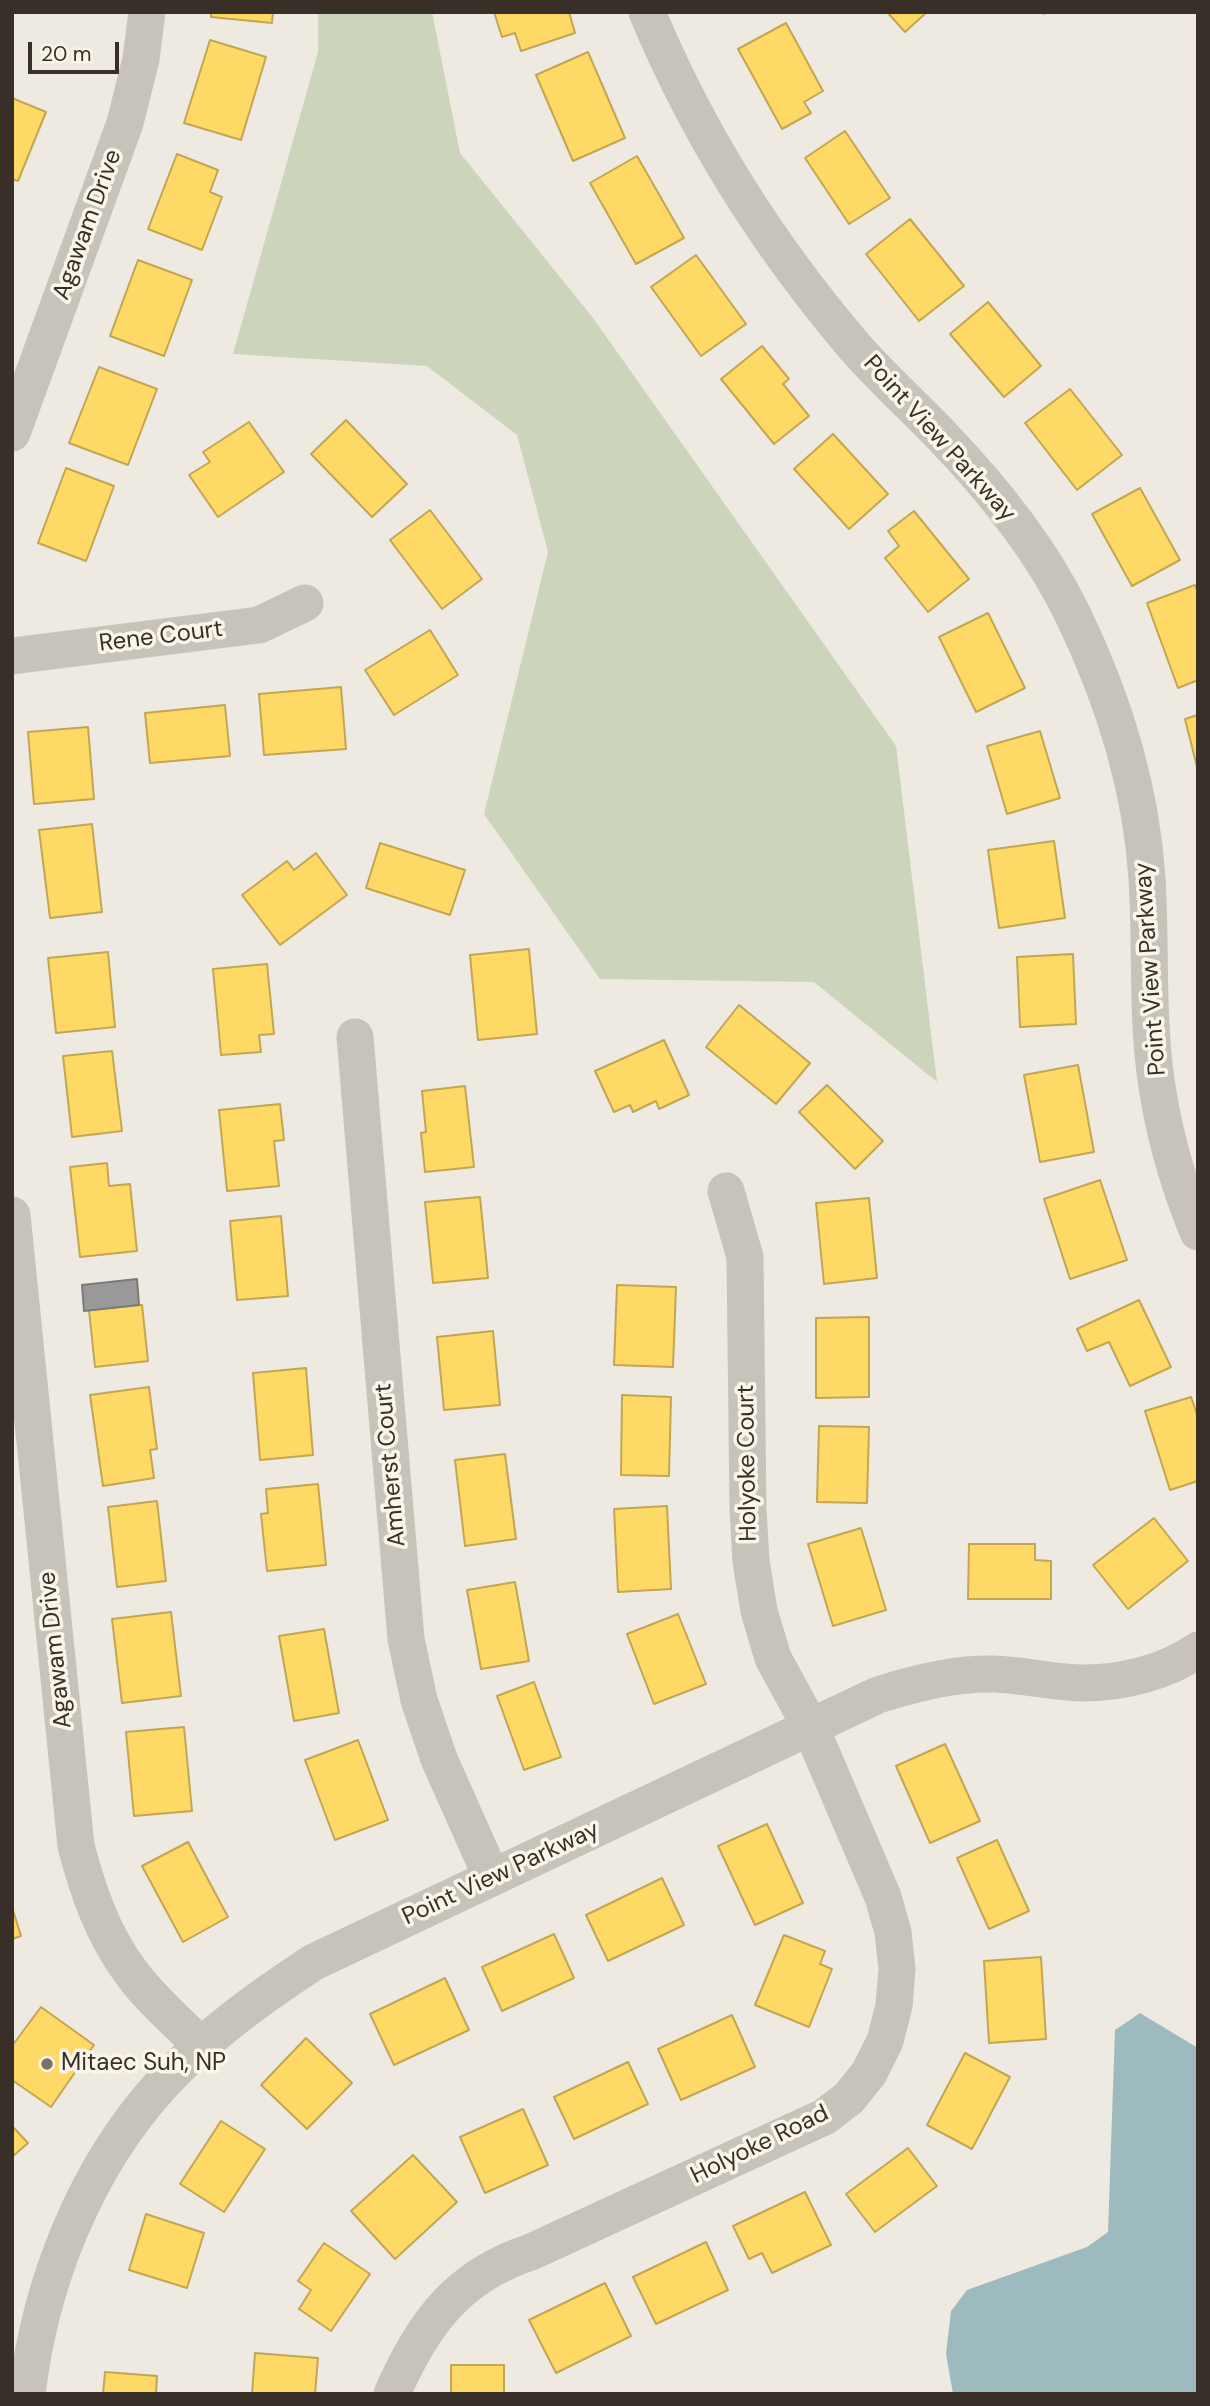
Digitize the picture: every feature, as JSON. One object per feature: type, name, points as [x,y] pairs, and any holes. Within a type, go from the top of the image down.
[{"type":"street","name":"Agawam Drive","points":[[12,433],[125,123],[141,59],[147,12]]},
{"type":"street","name":"Point View Parkway","points":[[658,16],[703,133],[755,218],[856,348],[942,437],[1006,509],[1038,554],[1076,622],[1098,672],[1121,737],[1137,806],[1147,876],[1150,1005],[1155,1072],[1167,1136],[1184,1199],[1198,1232]]},
{"type":"street","name":"Rene Court","points":[[12,656],[259,625],[305,603]]},
{"type":"street","name":"Amherst Court","points":[[355,1037],[406,1639],[419,1700],[439,1759],[492,1878]]},
{"type":"street","name":"Holyoke Court","points":[[726,1191],[745,1257],[751,1561],[759,1611],[774,1658],[810,1726]]},
{"type":"street","name":"Agawam Drive","points":[[12,1215],[76,1846],[89,1892],[107,1935],[131,1972],[201,2046]]},
{"type":"street","name":"Point View Parkway","points":[[27,2394],[45,2302],[66,2241],[92,2184],[124,2132],[161,2086],[201,2046],[256,2000],[314,1962],[878,1695],[910,1684],[960,1676],[994,1674],[1085,1684],[1127,1679],[1167,1667],[1198,1650]]},
{"type":"street","name":"Holyoke Road","points":[[392,2394],[409,2355],[431,2320],[477,2276],[509,2259],[531,2252],[824,2117],[849,2098],[869,2073],[885,2041],[894,2006],[897,1969],[893,1932],[883,1897],[810,1726]]},
{"type":"green space","points":[[318,12],[432,12],[460,153],[593,318],[896,746],[937,1082],[814,982],[600,979],[484,814],[548,552],[517,435],[427,366],[233,354],[318,52]]},
{"type":"water","points":[[1140,2013],[1198,2048],[1198,2394],[953,2394],[946,2354],[951,2311],[967,2290],[1087,2247],[1108,2232],[1115,2030]]},
{"type":"building: Homes","points":[[211,12],[273,12],[272,23],[211,17]]},
{"type":"building: Homes","points":[[494,12],[569,12],[575,33],[521,51],[515,33],[502,37]]},
{"type":"building: Homes","points":[[887,12],[927,12],[905,32]]},
{"type":"building: Homes","points":[[786,23],[823,91],[804,102],[811,113],[782,129],[738,49]]},
{"type":"building: Homes","points":[[210,40],[266,57],[241,140],[184,123]]},
{"type":"building: Homes","points":[[588,52],[625,138],[573,161],[536,75]]},
{"type":"building: Homes","points":[[12,98],[46,112],[18,181],[12,179]]},
{"type":"building: Homes","points":[[845,131],[890,198],[849,224],[805,158]]},
{"type":"building: Homes","points":[[177,154],[218,170],[210,192],[222,197],[202,250],[148,229]]},
{"type":"building: Homes","points":[[637,156],[684,238],[636,264],[590,183]]},
{"type":"building: Homes","points":[[910,219],[964,286],[919,321],[866,254]]},
{"type":"building: Homes","points":[[696,255],[746,324],[701,356],[651,287]]},
{"type":"building: Homes","points":[[138,260],[192,280],[164,356],[110,336]]},
{"type":"building: Homes","points":[[988,302],[1041,366],[1004,397],[950,334]]},
{"type":"building: Homes","points":[[762,346],[789,379],[783,384],[809,416],[774,444],[721,379]]},
{"type":"building: Homes","points":[[99,367],[157,389],[128,465],[69,443]]},
{"type":"building: Homes","points":[[1070,389],[1122,455],[1077,490],[1025,423]]},
{"type":"building: Homes","points":[[346,420],[407,484],[372,517],[311,454]]},
{"type":"building: Homes","points":[[249,422],[284,472],[218,517],[189,475],[210,462],[203,452]]},
{"type":"building: Homes","points":[[833,434],[888,494],[849,529],[794,469]]},
{"type":"building: Homes","points":[[66,468],[114,486],[86,561],[38,543]]},
{"type":"building: Homes","points":[[1140,488],[1180,560],[1132,586],[1092,514]]},
{"type":"building: Homes","points":[[430,510],[482,579],[442,609],[390,540]]},
{"type":"building: Homes","points":[[914,511],[969,579],[928,612],[885,558],[899,546],[888,531]]},
{"type":"building: Homes","points":[[1195,585],[1198,593],[1198,680],[1178,688],[1147,603]]},
{"type":"building: Homes","points":[[988,613],[1025,688],[976,712],[939,637]]},
{"type":"building: Homes","points":[[430,630],[458,675],[394,715],[365,670]]},
{"type":"building: Homes","points":[[341,687],[346,749],[264,755],[259,694]]},
{"type":"building: Homes","points":[[225,705],[230,756],[150,763],[145,713]]},
{"type":"building: Homes","points":[[1198,715],[1198,771],[1185,719]]},
{"type":"building: Homes","points":[[88,727],[94,799],[34,804],[28,732]]},
{"type":"building: Homes","points":[[1040,731],[1060,798],[1007,814],[987,746]]},
{"type":"building: Homes","points":[[92,824],[102,912],[50,918],[39,830]]},
{"type":"building: Homes","points":[[1054,841],[1065,918],[999,928],[988,850]]},
{"type":"building: Homes","points":[[380,843],[465,870],[450,915],[366,888]]},
{"type":"building: Homes","points":[[316,853],[347,895],[280,945],[242,895],[287,861],[294,870]]},
{"type":"building: Homes","points":[[529,949],[537,1034],[478,1040],[470,955]]},
{"type":"building: Homes","points":[[108,952],[115,1027],[56,1033],[48,958]]},
{"type":"building: Homes","points":[[1073,954],[1076,1024],[1020,1027],[1017,957]]},
{"type":"building: Homes","points":[[267,964],[274,1034],[259,1035],[261,1052],[221,1055],[213,969]]},
{"type":"building: Homes","points":[[739,1005],[810,1063],[776,1104],[706,1047]]},
{"type":"building: Homes","points":[[664,1040],[689,1095],[659,1109],[656,1101],[633,1112],[630,1105],[614,1112],[595,1071]]},
{"type":"building: Homes","points":[[112,1051],[122,1131],[72,1137],[63,1056]]},
{"type":"building: Homes","points":[[1078,1065],[1094,1152],[1040,1162],[1024,1075]]},
{"type":"building: Homes","points":[[827,1085],[883,1141],[855,1169],[799,1112]]},
{"type":"building: Homes","points":[[465,1086],[474,1167],[425,1172],[421,1133],[426,1132],[422,1091]]},
{"type":"building: Homes","points":[[280,1104],[284,1140],[274,1141],[279,1186],[227,1191],[219,1110]]},
{"type":"building: Homes","points":[[107,1163],[109,1186],[130,1184],[137,1251],[80,1257],[70,1167]]},
{"type":"building: Homes","points":[[1100,1180],[1127,1260],[1070,1279],[1044,1199]]},
{"type":"building: Homes","points":[[480,1197],[488,1278],[433,1283],[425,1202]]},
{"type":"building: Homes","points":[[869,1198],[877,1278],[824,1284],[816,1203]]},
{"type":"building: Homes","points":[[281,1216],[288,1296],[237,1300],[230,1221]]},
{"type":"building: Homes","points":[[617,1285],[676,1287],[673,1367],[614,1365]]},
{"type":"building: Homes","points":[[1139,1300],[1171,1367],[1130,1386],[1109,1342],[1087,1351],[1077,1329]]},
{"type":"building: Homes","points":[[142,1305],[148,1361],[95,1367],[89,1310]]},
{"type":"building: Homes","points":[[869,1317],[869,1397],[816,1398],[816,1318]]},
{"type":"building: Homes","points":[[493,1331],[500,1405],[444,1410],[437,1337]]},
{"type":"building: Homes","points":[[306,1368],[313,1455],[260,1460],[253,1373]]},
{"type":"building: Homes","points":[[149,1387],[157,1449],[150,1450],[154,1478],[103,1486],[90,1395]]},
{"type":"building: Homes","points":[[622,1395],[671,1397],[669,1476],[621,1475]]},
{"type":"building: Homes","points":[[1191,1397],[1198,1417],[1198,1481],[1170,1490],[1145,1411]]},
{"type":"building: Homes","points":[[819,1426],[869,1427],[867,1503],[817,1502]]},
{"type":"building: Homes","points":[[505,1454],[516,1539],[465,1546],[455,1460]]},
{"type":"building: Homes","points":[[318,1484],[326,1565],[267,1571],[261,1514],[268,1513],[266,1489]]},
{"type":"building: Homes","points":[[157,1501],[166,1581],[117,1587],[108,1507]]},
{"type":"building: Homes","points":[[667,1506],[671,1589],[618,1592],[614,1509]]},
{"type":"building: Homes","points":[[1154,1518],[1188,1561],[1128,1609],[1093,1565]]},
{"type":"building: Homes","points":[[861,1528],[886,1610],[833,1626],[808,1544]]},
{"type":"building: Homes","points":[[969,1544],[1035,1544],[1035,1560],[1051,1561],[1051,1599],[968,1599]]},
{"type":"building: Homes","points":[[515,1582],[529,1661],[481,1669],[467,1590]]},
{"type":"building: Homes","points":[[171,1612],[181,1696],[122,1703],[112,1619]]},
{"type":"building: Homes","points":[[678,1614],[706,1684],[654,1704],[627,1634]]},
{"type":"building: Homes","points":[[324,1629],[339,1713],[294,1721],[279,1636]]},
{"type":"building: Homes","points":[[534,1682],[561,1757],[524,1770],[497,1696]]},
{"type":"building: Homes","points":[[184,1727],[192,1811],[134,1816],[126,1732]]},
{"type":"building: Homes","points":[[358,1740],[388,1820],[335,1840],[305,1760]]},
{"type":"building: Homes","points":[[945,1744],[980,1821],[930,1843],[896,1766]]},
{"type":"building: Homes","points":[[767,1824],[803,1903],[755,1925],[718,1846]]},
{"type":"building: Homes","points":[[997,1840],[1029,1911],[989,1929],[957,1858]]},
{"type":"building: Homes","points":[[188,1842],[228,1917],[183,1942],[142,1866]]},
{"type":"building: Homes","points":[[662,1878],[684,1925],[608,1961],[586,1915]]},
{"type":"building: Homes","points":[[12,1907],[21,1936],[12,1939]]},
{"type":"building: Homes","points":[[554,1934],[574,1978],[502,2011],[482,1967]]},
{"type":"building: Homes","points":[[784,1935],[825,1951],[820,1964],[832,1969],[809,2027],[755,2005]]},
{"type":"building: Homes","points":[[1041,1957],[1046,2039],[989,2043],[984,1961]]},
{"type":"building: Homes","points":[[445,1978],[469,2030],[394,2065],[370,2014]]},
{"type":"building: Homes","name":"Mitaec Suh, NP","points":[[41,2007],[94,2045],[51,2107],[12,2080],[12,2046]]},
{"type":"building: Homes","points":[[732,2015],[755,2067],[681,2100],[658,2049]]},
{"type":"building: Homes","points":[[306,2038],[352,2083],[307,2129],[261,2085]]},
{"type":"building: Homes","points":[[965,2053],[1010,2077],[972,2149],[927,2125]]},
{"type":"building: Homes","points":[[628,2062],[648,2104],[574,2139],[554,2097]]},
{"type":"building: Homes","points":[[523,2109],[548,2165],[485,2193],[460,2137]]},
{"type":"building: Homes","points":[[221,2121],[265,2149],[224,2212],[180,2184]]},
{"type":"building: Homes","points":[[12,2126],[28,2143],[12,2157]]},
{"type":"building: Homes","points":[[908,2148],[937,2186],[875,2232],[846,2194]]},
{"type":"building: Homes","points":[[413,2155],[457,2202],[395,2259],[351,2211]]},
{"type":"building: Homes","points":[[805,2192],[831,2245],[772,2273],[762,2253],[749,2259],[733,2226]]},
{"type":"building: Homes","points":[[146,2214],[204,2233],[187,2288],[129,2270]]},
{"type":"building: Homes","points":[[706,2242],[728,2290],[656,2324],[633,2277]]},
{"type":"building: Homes","points":[[324,2243],[370,2274],[331,2331],[299,2309],[311,2290],[298,2281]]},
{"type":"building: Homes","points":[[605,2283],[631,2336],[556,2373],[529,2320]]},
{"type":"building: Homes","points":[[255,2353],[318,2358],[315,2394],[252,2394]]},
{"type":"building: Homes","points":[[451,2365],[504,2365],[504,2394],[451,2394]]},
{"type":"building: Homes","points":[[105,2372],[157,2376],[156,2394],[103,2394]]},
{"type":"building: Industry","points":[[137,1279],[139,1305],[84,1311],[82,1285]]},
{"type":"place","name":"Mitaec Suh, NP","points":[[47,2064]]}]
